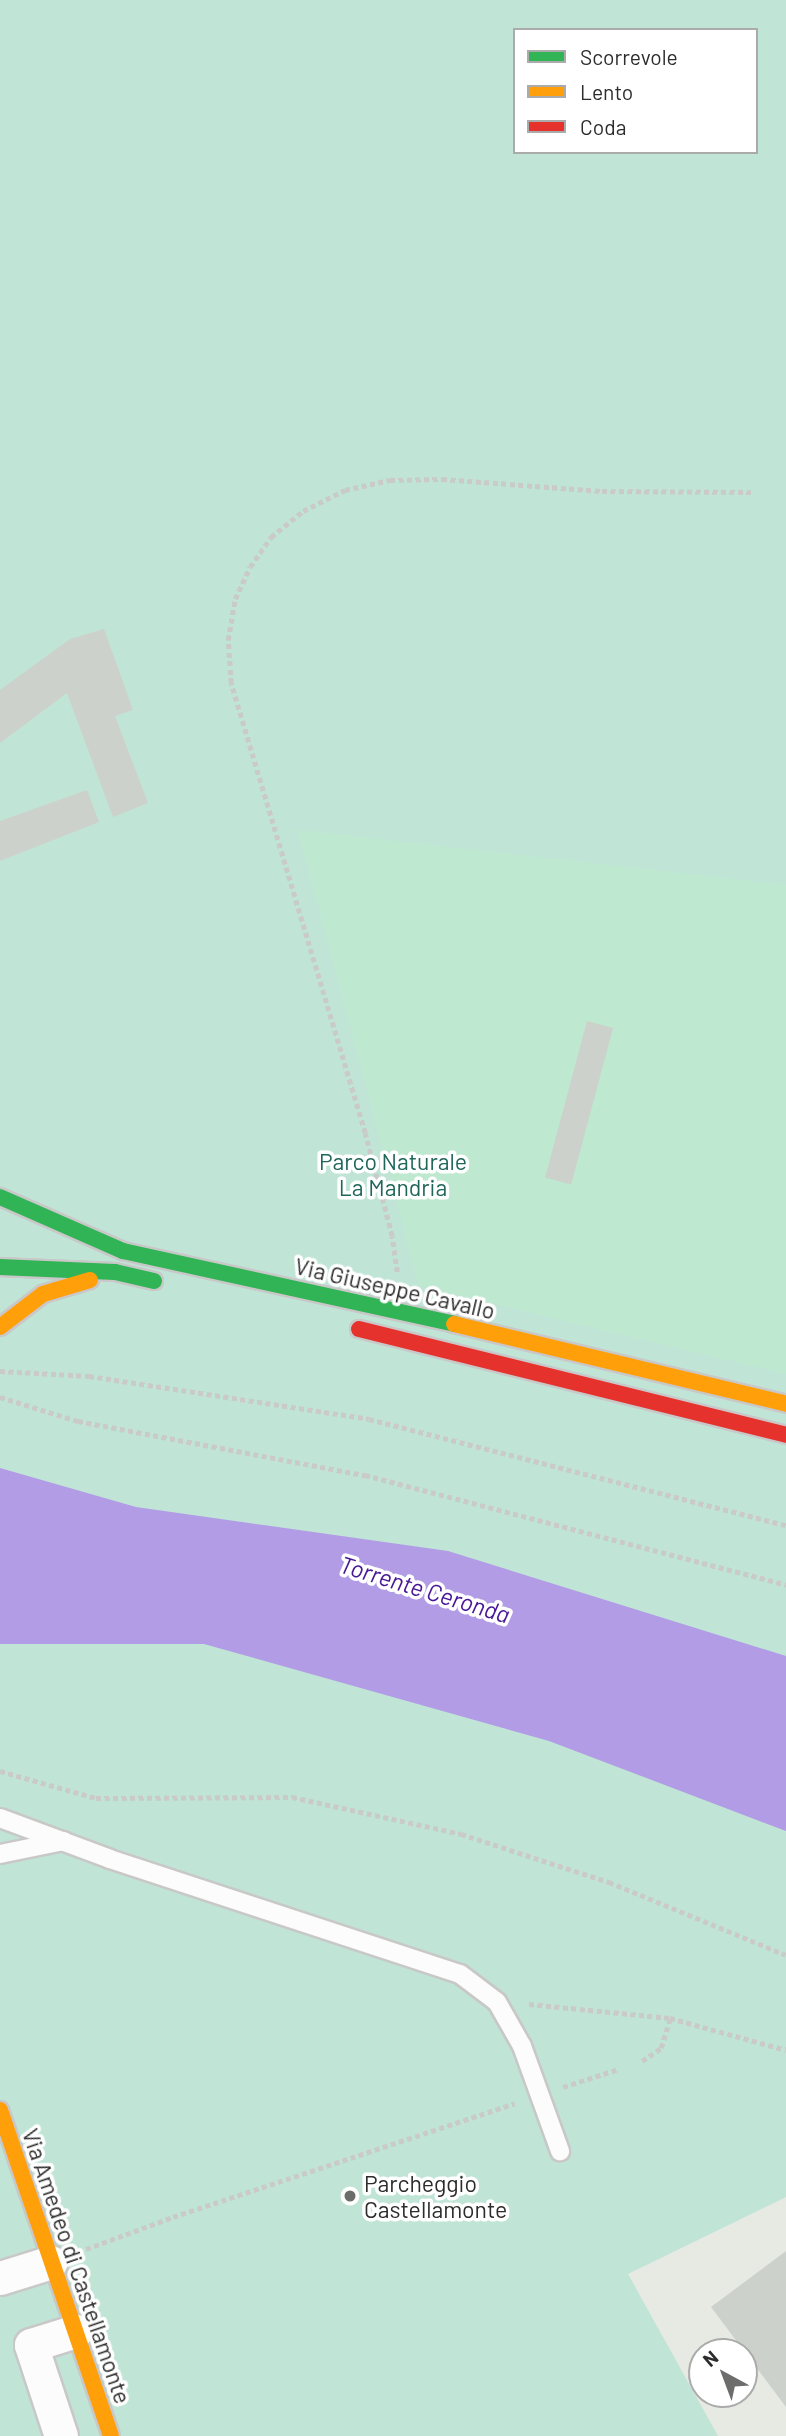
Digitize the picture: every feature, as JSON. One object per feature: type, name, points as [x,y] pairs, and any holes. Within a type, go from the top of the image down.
[{"type":"street","name":"Via Giuseppe Cavallo","points":[[0,1197],[123,1251],[402,1311],[786,1404]]},
{"type":"street","points":[[0,1266],[115,1272],[169,1285]]},
{"type":"street","points":[[0,1327],[43,1294],[115,1272]]},
{"type":"street","name":"Via Giuseppe Cavallo","points":[[343,1325],[786,1435]]},
{"type":"street","name":"Via Amedeo di Castellamonte","points":[[0,2110],[111,2436]]},
{"type":"street","points":[[0,2278],[51,2262]]},
{"type":"street","points":[[61,2436],[31,2345],[76,2331]]},
{"type":"lane","points":[[0,1818],[67,1840],[110,1858],[460,1973],[497,2001],[522,2046],[560,2151]]},
{"type":"lane","points":[[0,1854],[67,1840]]},
{"type":"path","points":[[402,1311],[392,1236],[365,1133],[231,682],[228,640],[235,599],[250,567],[271,537],[303,511],[345,490],[390,480],[442,480],[603,491],[751,492]]},
{"type":"path","points":[[0,1371],[89,1376],[369,1419],[786,1525]]},
{"type":"path","points":[[0,1397],[78,1421],[365,1475],[786,1585]]},
{"type":"path","points":[[0,1771],[96,1798],[292,1797],[461,1834],[610,1882],[786,1955]]},
{"type":"path","points":[[497,2001],[670,2018],[786,2050]]},
{"type":"path","points":[[642,2061],[662,2048],[670,2018]]},
{"type":"path","points":[[90,2248],[173,2217],[619,2069]]},
{"type":"green space","name":"Parco Naturale La Mandria","points":[[0,0],[786,0],[786,2197],[628,2274],[688,2382],[688,2408],[702,2408],[718,2436],[0,2436]]},
{"type":"green space","points":[[298,830],[786,885],[786,1374],[419,1286]]},
{"type":"water","name":"Torrente Ceronda","points":[[0,1468],[136,1507],[448,1551],[786,1656],[786,1831],[549,1741],[204,1644],[0,1644]]},
{"type":"building","points":[[104,629],[133,710],[115,716],[148,803],[113,817],[67,693],[0,743],[0,690],[70,639]]},
{"type":"building","points":[[87,790],[99,822],[0,861],[0,821]]},
{"type":"building","points":[[587,1021],[613,1028],[571,1184],[545,1177]]},
{"type":"building","points":[[786,2251],[786,2407],[758,2370],[758,2338],[734,2338],[711,2307]]},
{"type":"traffic: fast","points":[[0,1197],[123,1251],[454,1324]]},
{"type":"traffic: fast","points":[[0,1267],[115,1272],[154,1281]]},
{"type":"traffic: slow","points":[[0,1327],[43,1294],[90,1280]]},
{"type":"traffic: slow","points":[[454,1324],[786,1404]]},
{"type":"traffic: slow","points":[[0,2110],[111,2436]]},
{"type":"traffic: jam","points":[[359,1329],[786,1435]]},
{"type":"place","name":"Parcheggio Castellamonte","points":[[350,2196]]}]
